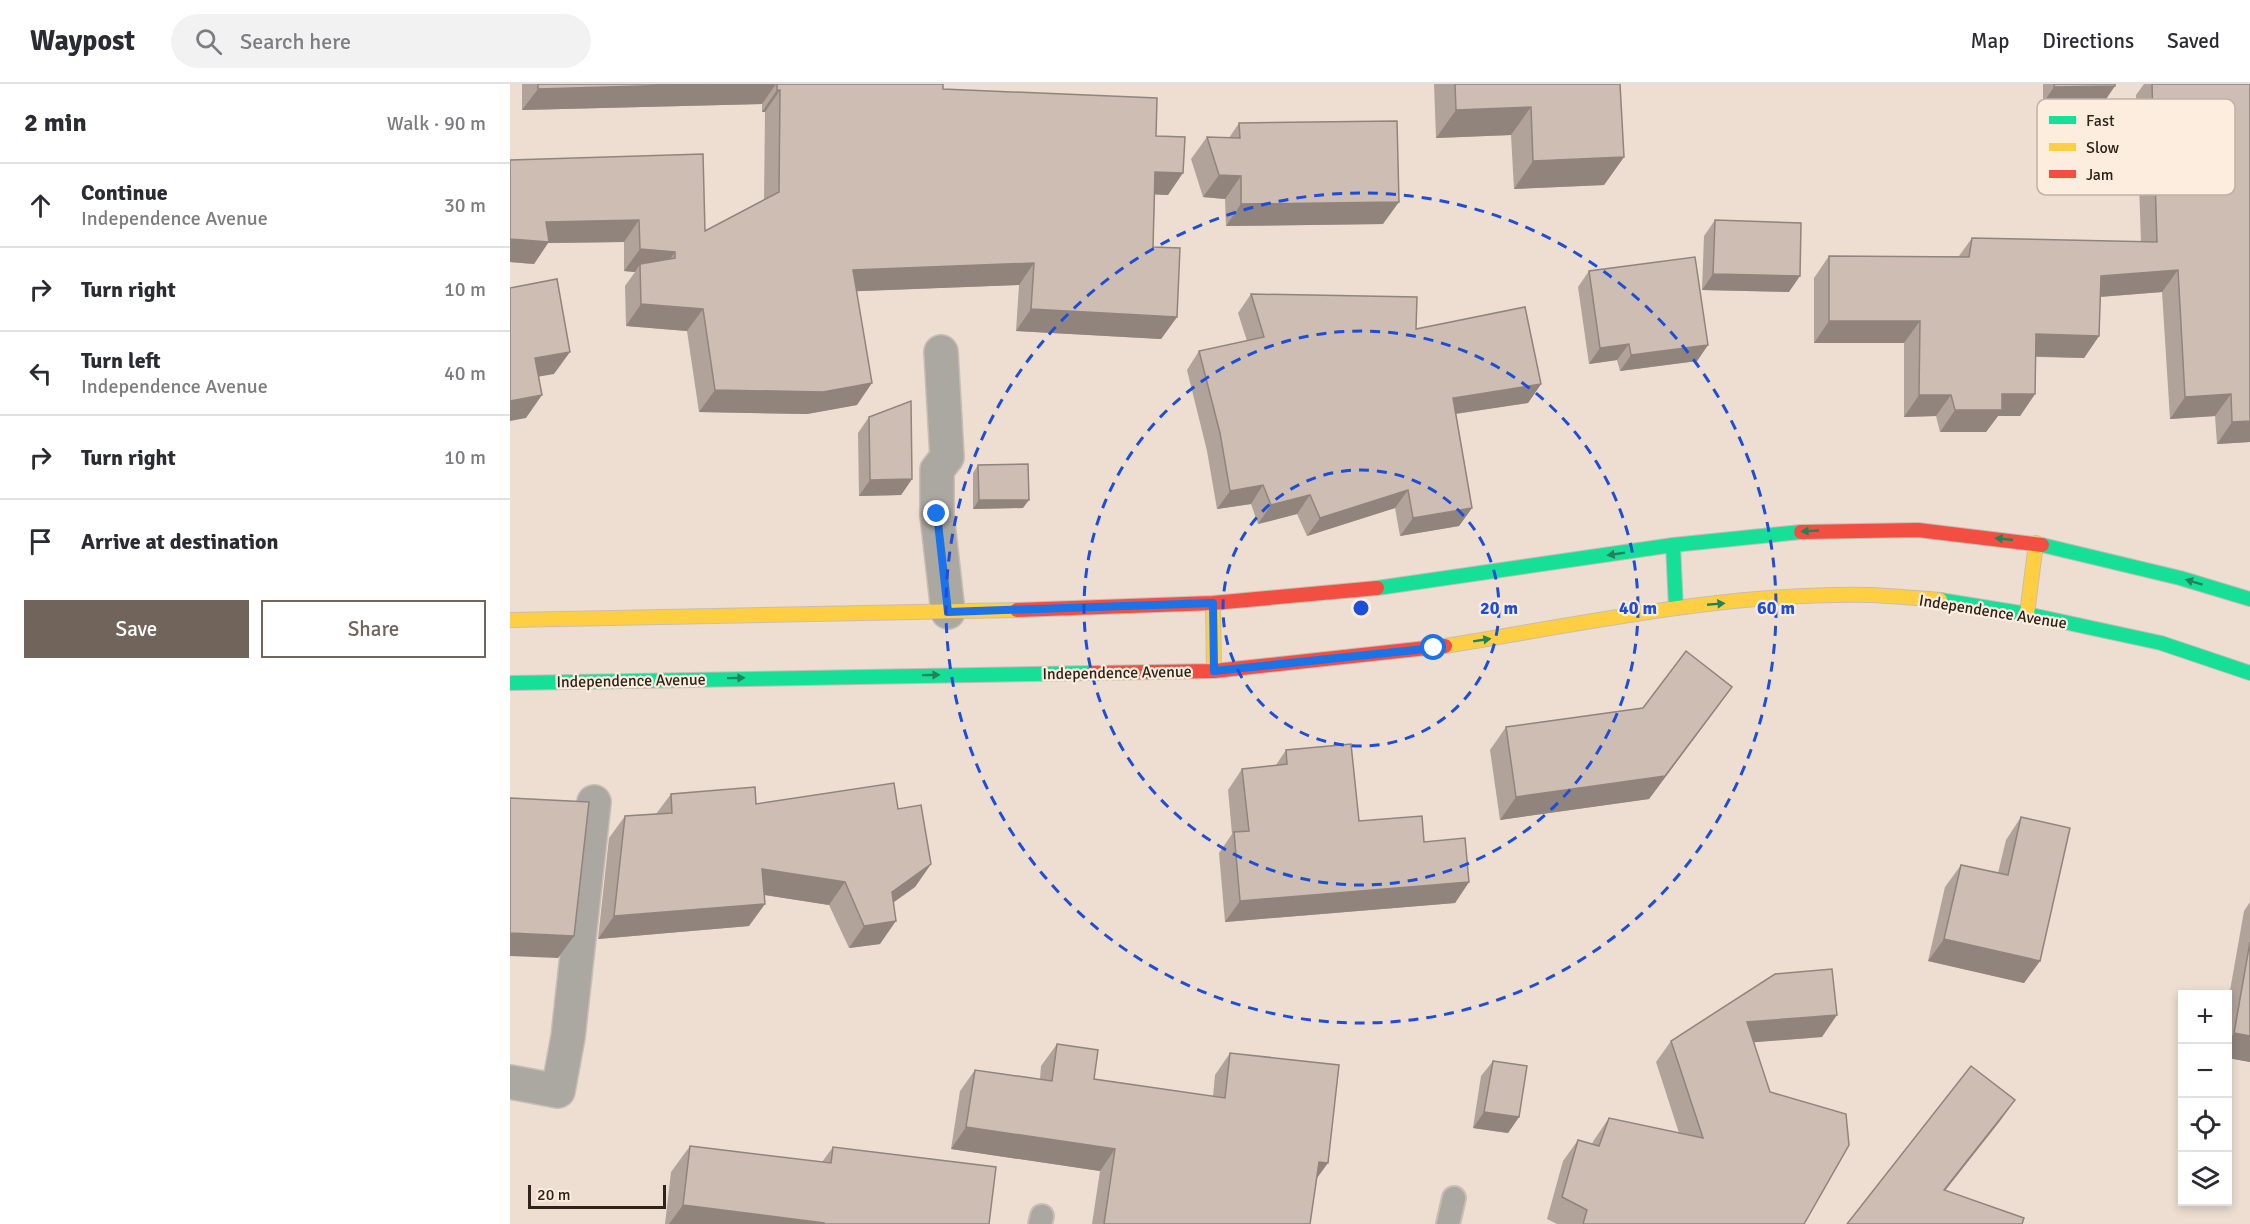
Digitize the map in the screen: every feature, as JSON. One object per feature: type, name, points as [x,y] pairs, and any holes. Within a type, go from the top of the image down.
[{"type":"main road","points":[[510,620],[948,612],[1213,603],[1396,586],[1672,545],[1810,531],[1918,530],[2036,543],[2180,578],[2250,599]]},
{"type":"main road","points":[[2027,614],[2036,543]]},
{"type":"main road","points":[[1672,545],[1676,608]]},
{"type":"main road","name":"Independence Avenue","points":[[510,683],[1214,671],[1434,648],[1676,608],[1792,597],[1871,595],[1944,600],[2027,614],[2161,644],[2250,673]]},
{"type":"main road","points":[[1213,603],[1214,671]]},
{"type":"street","points":[[941,352],[947,457],[937,470],[937,514],[948,612]]},
{"type":"street","points":[[510,1082],[558,1091],[568,1037],[594,802]]},
{"type":"lane","points":[[1448,1224],[1455,1198]]},
{"type":"building","points":[[538,84],[710,84],[538,89]]},
{"type":"building","points":[[777,84],[943,84],[943,89],[1157,98],[1156,136],[1185,137],[1183,173],[1155,172],[1153,247],[1180,248],[1177,317],[1031,309],[1034,263],[853,270],[872,383],[823,392],[715,390],[703,309],[641,304],[640,264],[675,258],[675,252],[640,249],[639,220],[546,222],[549,242],[510,239],[510,160],[703,154],[705,231],[779,192],[780,90],[777,90]]},
{"type":"building","points":[[1455,84],[1620,84],[1624,157],[1533,161],[1531,107],[1456,110]]},
{"type":"building","points":[[2054,84],[2115,84],[2115,86],[2054,87]]},
{"type":"building","points":[[2152,84],[2250,84],[2250,421],[2232,422],[2231,394],[2185,397],[2178,270],[2101,276],[2099,336],[2036,334],[2035,394],[2002,394],[2002,410],[1955,410],[1951,395],[1919,395],[1920,321],[1829,321],[1829,256],[1969,257],[1972,238],[2157,242],[2156,195],[2235,195],[2235,99],[2152,99]]},
{"type":"building","points":[[1397,121],[1399,202],[1241,204],[1241,176],[1219,175],[1207,137],[1240,138],[1239,123]]},
{"type":"building","points":[[1715,220],[1801,223],[1800,276],[1713,274]]},
{"type":"building","points":[[1695,257],[1708,345],[1631,355],[1629,344],[1600,348],[1589,271]]},
{"type":"building","points":[[557,279],[570,352],[535,358],[542,395],[510,401],[510,288]]},
{"type":"building","points":[[1251,294],[1417,297],[1416,329],[1525,307],[1541,384],[1453,398],[1472,508],[1413,518],[1408,490],[1320,518],[1310,495],[1271,505],[1263,485],[1230,491],[1220,433],[1199,351],[1264,337]]},
{"type":"building","points":[[911,401],[912,479],[870,480],[869,417]]},
{"type":"building","points":[[1028,464],[1029,500],[979,500],[978,465]]},
{"type":"building","points":[[1686,651],[1732,687],[1665,776],[1516,797],[1506,727],[1643,708]]},
{"type":"building","points":[[1351,744],[1359,821],[1422,816],[1424,842],[1465,838],[1469,882],[1240,901],[1234,832],[1249,831],[1242,769],[1287,764],[1286,750]]},
{"type":"building","points":[[894,783],[898,809],[921,805],[931,864],[892,892],[896,921],[864,926],[845,882],[762,869],[765,904],[614,916],[625,816],[672,813],[671,794],[755,787],[756,804]]},
{"type":"building","points":[[510,798],[589,802],[574,936],[510,933]]},
{"type":"building","points":[[2021,817],[2070,828],[2040,961],[1944,939],[1961,865],[2008,875]]},
{"type":"building","points":[[2250,942],[2250,1036],[2234,1033]]},
{"type":"building","points":[[1832,969],[1837,1015],[1747,1022],[1770,1092],[1846,1114],[1849,1145],[1804,1224],[1583,1224],[1587,1210],[1562,1197],[1578,1140],[1599,1146],[1609,1118],[1703,1138],[1671,1041],[1775,974]]},
{"type":"building","points":[[1057,1044],[1098,1050],[1094,1079],[1225,1098],[1230,1053],[1339,1065],[1328,1163],[1319,1162],[1310,1224],[1104,1224],[1115,1149],[966,1127],[975,1070],[1052,1081]]},
{"type":"building","points":[[1493,1061],[1527,1066],[1519,1117],[1484,1112]]},
{"type":"building","points":[[1971,1066],[2015,1100],[1944,1190],[2024,1218],[2022,1224],[1847,1224]]},
{"type":"building","points":[[690,1146],[831,1163],[833,1147],[996,1167],[989,1224],[824,1224],[683,1205]]},
{"type":"traffic: fast","points":[[1377,588],[1673,545],[1801,532]]},
{"type":"traffic: fast","points":[[1673,545],[1676,608]]},
{"type":"traffic: fast","points":[[2042,545],[2180,578],[2250,599]]},
{"type":"traffic: fast","points":[[1940,600],[2027,614],[2161,643],[2250,673]]},
{"type":"traffic: fast","points":[[510,683],[1093,673]]},
{"type":"traffic: slow","points":[[2027,614],[2036,543]]},
{"type":"traffic: slow","points":[[1445,646],[1657,611],[1764,598],[1871,595],[1940,600]]},
{"type":"traffic: slow","points":[[1213,603],[1214,671]]},
{"type":"traffic: slow","points":[[510,620],[1017,610]]},
{"type":"traffic: jam","points":[[1801,532],[1918,530],[2042,545]]},
{"type":"traffic: jam","points":[[1017,610],[1213,603],[1377,588]]},
{"type":"traffic: jam","points":[[1093,673],[1214,671],[1445,646]]},
{"type":"route","points":[[937,514],[948,612],[1213,603],[1214,671],[1434,648]]}]
